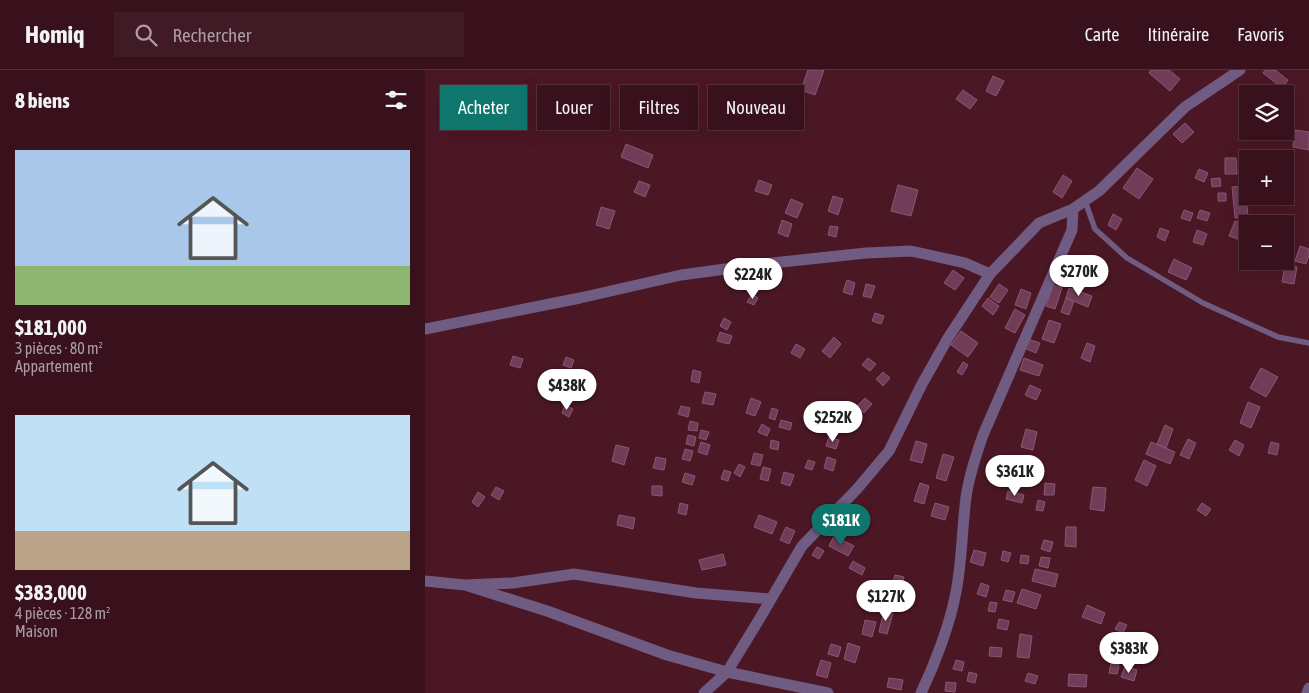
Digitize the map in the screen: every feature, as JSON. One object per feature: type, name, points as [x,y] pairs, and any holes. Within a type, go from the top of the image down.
[{"type":"street","points":[[704,693],[727,672],[802,546],[857,490],[889,452],[922,384],[948,338],[990,274],[1039,223],[1073,209],[1099,191],[1185,106],[1240,70]]},
{"type":"street","points":[[921,693],[945,629],[955,593],[961,560],[966,497],[973,464],[983,434],[1072,230],[1073,209]]},
{"type":"street","points":[[425,328],[681,276],[763,264],[866,253],[911,251],[965,262],[990,274]]},
{"type":"street","points":[[425,581],[465,585],[513,583],[573,574],[696,593],[771,600]]},
{"type":"street","points":[[465,585],[547,611],[667,655],[727,672],[828,693]]},
{"type":"street","points":[[1307,693],[1309,688]]},
{"type":"lane","points":[[1085,200],[1095,229],[1127,258],[1203,303],[1278,337],[1309,343]]},
{"type":"building","points":[[808,70],[824,70],[815,95],[804,91],[803,85]]},
{"type":"building","points":[[1151,70],[1169,70],[1180,79],[1170,91],[1149,73]]},
{"type":"building","points":[[1265,70],[1275,70],[1288,80],[1284,85],[1278,85],[1263,73]]},
{"type":"building","points":[[993,76],[1004,81],[996,96],[986,91]]},
{"type":"building","points":[[963,90],[977,100],[970,109],[956,99]]},
{"type":"building","points":[[1185,123],[1194,132],[1182,143],[1173,134]]},
{"type":"building","points":[[1295,130],[1309,132],[1309,150],[1293,147]]},
{"type":"building","points":[[626,144],[653,155],[648,168],[621,157]]},
{"type":"building","points":[[1225,158],[1236,158],[1237,174],[1225,174]]},
{"type":"building","points":[[1137,168],[1153,179],[1139,199],[1123,188]]},
{"type":"building","points":[[1199,169],[1208,173],[1204,182],[1195,178]]},
{"type":"building","points":[[1063,175],[1072,181],[1062,198],[1053,192]]},
{"type":"building","points":[[1220,178],[1221,186],[1212,187],[1211,179]]},
{"type":"building","points":[[759,180],[772,185],[768,195],[755,191]]},
{"type":"building","points":[[639,181],[650,185],[645,197],[634,192]]},
{"type":"building","points":[[898,185],[918,190],[911,216],[891,211]]},
{"type":"building","points":[[1239,186],[1239,205],[1247,205],[1248,215],[1239,215],[1239,217],[1235,218],[1232,187]]},
{"type":"building","points":[[1218,193],[1226,193],[1226,201],[1218,201]]},
{"type":"building","points":[[833,196],[843,199],[838,215],[828,211]]},
{"type":"building","points":[[791,199],[803,204],[797,218],[785,213]]},
{"type":"building","points":[[601,207],[615,211],[609,229],[596,225]]},
{"type":"building","points":[[1184,210],[1193,213],[1190,221],[1181,218]]},
{"type":"building","points":[[1200,210],[1210,213],[1207,221],[1197,218]]},
{"type":"building","points":[[1113,214],[1122,219],[1116,230],[1108,225]]},
{"type":"building","points":[[782,220],[792,224],[788,237],[778,233]]},
{"type":"building","points":[[1235,221],[1239,222],[1239,240],[1229,236]]},
{"type":"building","points":[[830,226],[838,227],[836,237],[828,235]]},
{"type":"building","points":[[1160,228],[1169,231],[1165,241],[1157,237]]},
{"type":"building","points":[[1197,230],[1207,234],[1203,245],[1193,242]]},
{"type":"building","points":[[1300,246],[1309,249],[1306,264],[1295,261]]},
{"type":"building","points":[[1174,259],[1192,268],[1186,280],[1168,272]]},
{"type":"building","points":[[1294,266],[1297,267],[1294,284],[1282,282],[1284,270],[1294,270]]},
{"type":"building","points":[[1061,268],[1075,275],[1070,283],[1057,277]]},
{"type":"building","points":[[953,270],[964,278],[955,290],[944,283]]},
{"type":"building","points":[[847,280],[855,283],[852,295],[843,292]]},
{"type":"building","points":[[866,284],[875,286],[871,298],[863,296]]},
{"type":"building","points":[[999,284],[1008,290],[999,303],[990,297]]},
{"type":"building","points":[[1053,285],[1062,288],[1055,309],[1046,306]]},
{"type":"building","points":[[1069,288],[1092,296],[1088,307],[1066,298]]},
{"type":"building","points":[[1021,289],[1031,293],[1026,309],[1015,305]]},
{"type":"building","points":[[752,294],[758,298],[754,305],[747,302]]},
{"type":"building","points":[[988,298],[999,306],[993,315],[982,306]]},
{"type":"building","points":[[1066,298],[1074,301],[1069,315],[1061,312]]},
{"type":"building","points":[[1015,309],[1025,315],[1015,333],[1005,328]]},
{"type":"building","points":[[875,313],[884,316],[881,324],[872,321]]},
{"type":"building","points":[[724,318],[731,322],[727,330],[720,326]]},
{"type":"building","points":[[1049,320],[1061,324],[1054,343],[1042,339]]},
{"type":"building","points":[[961,331],[978,343],[968,357],[951,345]]},
{"type":"building","points":[[720,332],[732,336],[729,344],[717,341]]},
{"type":"building","points":[[834,337],[841,344],[830,358],[822,351]]},
{"type":"building","points":[[1027,339],[1040,343],[1036,353],[1024,348]]},
{"type":"building","points":[[1087,343],[1095,346],[1090,362],[1081,358]]},
{"type":"building","points":[[796,344],[805,349],[800,358],[791,353]]},
{"type":"building","points":[[513,356],[523,359],[520,368],[510,365]]},
{"type":"building","points":[[566,357],[574,360],[571,368],[563,365]]},
{"type":"building","points":[[868,358],[876,364],[870,371],[862,365]]},
{"type":"building","points":[[1024,358],[1043,365],[1039,376],[1020,370]]},
{"type":"building","points":[[963,362],[968,365],[962,375],[957,372]]},
{"type":"building","points":[[1261,368],[1278,377],[1266,397],[1250,388]]},
{"type":"building","points":[[693,370],[701,372],[699,383],[691,381]]},
{"type":"building","points":[[883,372],[890,378],[883,386],[876,379]]},
{"type":"building","points":[[1030,385],[1041,390],[1036,400],[1025,395]]},
{"type":"building","points":[[705,392],[716,394],[713,405],[702,403]]},
{"type":"building","points":[[751,398],[761,402],[755,416],[746,413]]},
{"type":"building","points":[[865,398],[872,404],[864,413],[857,406]]},
{"type":"building","points":[[1248,402],[1260,407],[1251,428],[1240,423]]},
{"type":"building","points":[[565,405],[573,409],[569,417],[562,413]]},
{"type":"building","points":[[681,406],[690,408],[688,417],[678,414]]},
{"type":"building","points":[[808,406],[818,409],[815,420],[805,418]]},
{"type":"building","points":[[772,408],[778,410],[775,420],[769,418]]},
{"type":"building","points":[[781,420],[792,423],[790,430],[779,427]]},
{"type":"building","points":[[690,421],[698,423],[697,431],[688,430]]},
{"type":"building","points":[[762,424],[770,429],[767,436],[758,432]]},
{"type":"building","points":[[1165,425],[1173,429],[1166,448],[1157,444]]},
{"type":"building","points":[[1026,429],[1037,432],[1033,450],[1021,447]]},
{"type":"building","points":[[701,430],[709,432],[706,440],[699,438]]},
{"type":"building","points":[[688,435],[696,437],[694,446],[686,444]]},
{"type":"building","points":[[829,437],[839,440],[836,449],[826,446]]},
{"type":"building","points":[[1188,439],[1196,443],[1189,459],[1180,455]]},
{"type":"building","points":[[771,440],[779,442],[778,450],[770,448]]},
{"type":"building","points":[[1235,440],[1244,445],[1239,456],[1229,450]]},
{"type":"building","points":[[916,441],[927,444],[922,463],[910,460]]},
{"type":"building","points":[[701,442],[710,445],[707,455],[698,452]]},
{"type":"building","points":[[1151,442],[1175,452],[1170,464],[1146,454]]},
{"type":"building","points":[[1271,442],[1279,444],[1277,455],[1268,453]]},
{"type":"building","points":[[616,445],[629,448],[624,465],[612,461]]},
{"type":"building","points":[[685,449],[693,451],[690,461],[682,459]]},
{"type":"building","points":[[754,453],[763,455],[760,466],[751,464]]},
{"type":"building","points":[[943,454],[954,457],[946,481],[936,478]]},
{"type":"building","points":[[656,457],[666,459],[664,470],[653,468]]},
{"type":"building","points":[[827,457],[836,460],[833,471],[824,468]]},
{"type":"building","points":[[999,457],[1012,459],[1009,474],[997,472]]},
{"type":"building","points":[[808,460],[815,462],[812,470],[805,468]]},
{"type":"building","points":[[1144,460],[1156,466],[1147,486],[1135,480]]},
{"type":"building","points":[[739,464],[745,467],[740,477],[734,473]]},
{"type":"building","points":[[763,467],[771,469],[768,481],[760,479]]},
{"type":"building","points":[[724,470],[731,472],[728,481],[721,479]]},
{"type":"building","points":[[784,472],[794,475],[790,486],[781,483]]},
{"type":"building","points":[[685,473],[695,476],[692,485],[682,482]]},
{"type":"building","points":[[920,483],[929,486],[924,504],[914,501]]},
{"type":"building","points":[[1045,483],[1055,484],[1054,495],[1044,495]]},
{"type":"building","points":[[652,486],[662,486],[662,496],[652,495]]},
{"type":"building","points":[[496,487],[504,491],[499,500],[491,495]]},
{"type":"building","points":[[1093,487],[1106,488],[1104,511],[1090,509]]},
{"type":"building","points":[[1008,491],[1024,495],[1022,503],[1006,499]]},
{"type":"building","points":[[478,492],[485,497],[478,507],[472,502]]},
{"type":"building","points":[[1038,500],[1045,502],[1043,511],[1036,510]]},
{"type":"building","points":[[680,503],[688,505],[686,515],[678,513]]},
{"type":"building","points":[[935,503],[949,507],[945,520],[931,516]]},
{"type":"building","points":[[1202,503],[1211,509],[1206,516],[1197,510]]},
{"type":"building","points":[[619,515],[635,518],[633,529],[617,525]]},
{"type":"building","points":[[759,515],[777,522],[772,534],[754,527]]},
{"type":"building","points":[[786,527],[795,531],[789,544],[780,540]]},
{"type":"building","points":[[1066,527],[1076,527],[1076,547],[1065,546]]},
{"type":"building","points":[[834,536],[854,546],[848,556],[829,546]]},
{"type":"building","points":[[1044,540],[1053,542],[1050,552],[1041,549]]},
{"type":"building","points":[[817,547],[824,551],[819,559],[812,555]]},
{"type":"building","points":[[974,550],[986,553],[983,566],[970,562]]},
{"type":"building","points":[[1003,551],[1011,553],[1008,562],[1001,560]]},
{"type":"building","points":[[723,554],[726,565],[702,570],[699,560]]},
{"type":"building","points":[[1021,555],[1029,556],[1028,564],[1020,563]]},
{"type":"building","points":[[1041,557],[1050,558],[1048,568],[1039,566]]},
{"type":"building","points":[[853,561],[865,568],[862,575],[849,568]]},
{"type":"building","points":[[1035,569],[1058,574],[1055,587],[1032,581]]},
{"type":"building","points":[[895,575],[904,577],[901,588],[892,585]]},
{"type":"building","points":[[981,583],[989,586],[986,597],[977,594]]},
{"type":"building","points":[[1022,589],[1041,595],[1036,609],[1017,603]]},
{"type":"building","points":[[1006,590],[1015,592],[1012,602],[1003,600]]},
{"type":"building","points":[[990,602],[997,603],[995,612],[988,611]]},
{"type":"building","points":[[1087,605],[1105,613],[1101,624],[1082,617]]},
{"type":"building","points":[[884,611],[893,613],[887,634],[879,632]]},
{"type":"building","points":[[999,619],[1009,621],[1007,630],[997,628]]},
{"type":"building","points":[[865,620],[876,622],[872,637],[862,634]]},
{"type":"building","points":[[1119,622],[1127,625],[1123,633],[1115,629]]},
{"type":"building","points":[[1020,634],[1032,636],[1029,658],[1017,657]]},
{"type":"building","points":[[1130,639],[1147,647],[1142,656],[1126,648]]},
{"type":"building","points":[[848,643],[860,647],[855,663],[844,659]]},
{"type":"building","points":[[831,644],[841,647],[838,657],[828,654]]},
{"type":"building","points":[[990,647],[1002,648],[1001,657],[989,656]]},
{"type":"building","points":[[821,660],[831,663],[827,678],[816,675]]},
{"type":"building","points":[[956,660],[964,662],[962,671],[953,669]]},
{"type":"building","points":[[1111,663],[1119,665],[1117,674],[1109,673]]},
{"type":"building","points":[[1125,666],[1137,670],[1134,681],[1121,677]]},
{"type":"building","points":[[969,672],[977,674],[975,683],[967,681]]},
{"type":"building","points":[[1028,673],[1038,676],[1035,684],[1025,681]]},
{"type":"building","points":[[1069,674],[1087,675],[1086,687],[1068,686]]},
{"type":"building","points":[[889,678],[903,680],[901,690],[887,687]]},
{"type":"building","points":[[946,682],[956,683],[955,692],[945,691]]}]
